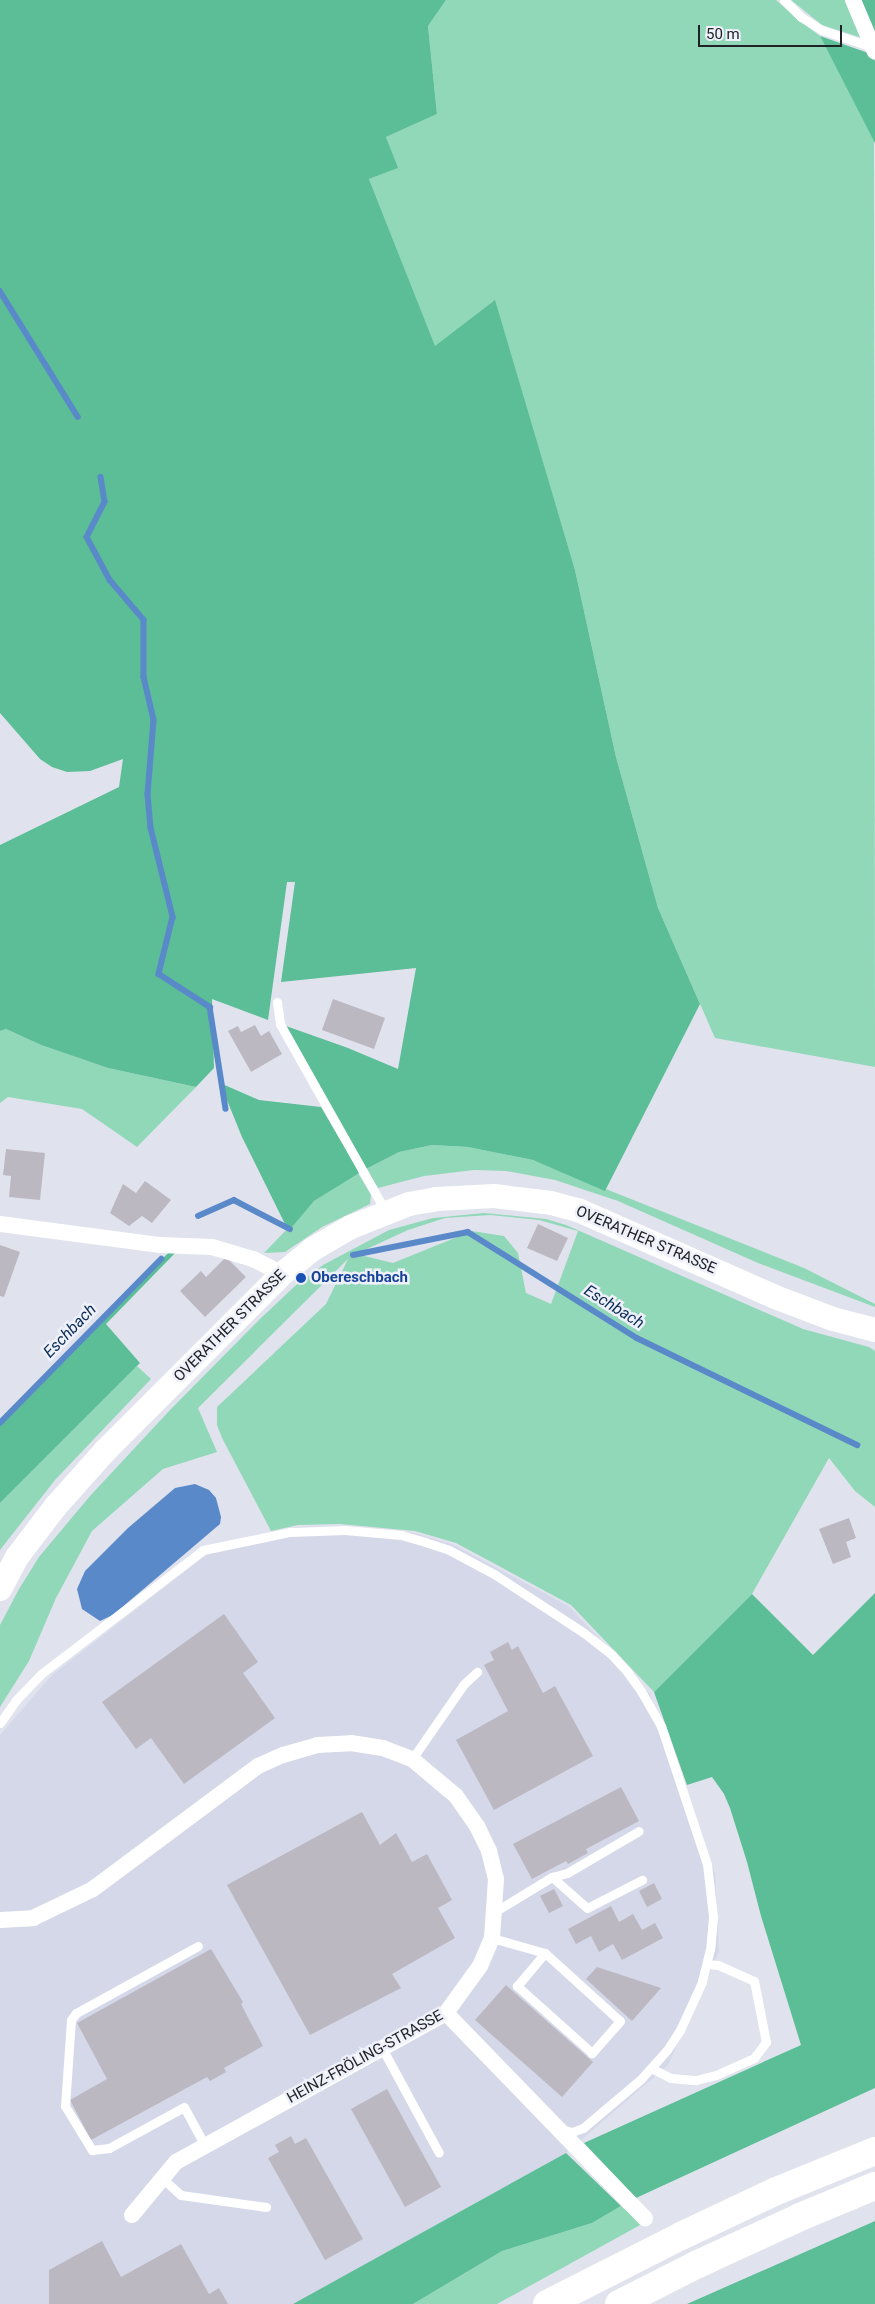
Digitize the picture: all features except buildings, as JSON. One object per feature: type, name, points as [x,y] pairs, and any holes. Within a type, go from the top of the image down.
[{"type":"highway","points":[[548,2304],[774,2192],[875,2151]]},
{"type":"highway","points":[[619,2304],[774,2228],[875,2186]]},
{"type":"main road","name":"OVERATHER STRASSE","points":[[0,1589],[17,1557],[56,1506],[105,1451],[282,1274],[313,1249],[350,1227],[386,1212],[427,1201],[465,1196],[494,1196],[551,1203],[603,1219],[774,1297],[833,1319],[875,1330]]},
{"type":"street","points":[[853,0],[874,49]]},
{"type":"street","points":[[0,1224],[159,1245],[212,1247],[253,1259],[282,1274]]},
{"type":"street","name":"HEINZ-FRÖLING-STRASSE","points":[[0,1920],[33,1918],[93,1889],[258,1766],[283,1755],[317,1745],[351,1743],[383,1748],[412,1759],[456,1796],[477,1826],[489,1851],[496,1879],[496,1911],[492,1938],[480,1966],[446,2013],[176,2162],[132,2215]]},
{"type":"street","points":[[446,2013],[645,2218]]},
{"type":"lane","points":[[784,0],[801,17],[822,30],[874,49]]},
{"type":"lane","points":[[277,1002],[280,1024],[386,1212]]},
{"type":"lane","points":[[0,1723],[16,1700],[41,1674],[203,1550],[290,1532],[345,1530],[401,1536],[449,1550],[494,1574],[584,1633],[612,1655],[641,1691],[661,1726],[707,1864],[713,1917],[707,1964],[696,1999],[680,2030],[651,2068],[583,2128],[572,2132],[560,2130]]},
{"type":"lane","points":[[412,1759],[464,1684],[476,1672]]},
{"type":"lane","points":[[496,1911],[552,1877],[568,1873],[639,1831]]},
{"type":"lane","points":[[552,1877],[587,1908],[642,1880]]},
{"type":"lane","points":[[492,1938],[545,1953],[620,2021],[592,2053],[517,1986],[545,1953]]},
{"type":"lane","points":[[198,1946],[76,2013],[71,2020],[65,2106],[92,2150],[110,2148],[184,2108],[205,2146]]},
{"type":"lane","points":[[651,2068],[671,2078],[696,2080],[716,2075],[754,2058],[763,2048],[766,2042],[754,1981],[718,1965],[707,1964]]},
{"type":"lane","points":[[382,2048],[439,2153]]},
{"type":"lane","points":[[163,2179],[181,2195],[266,2207]]},
{"type":"shaded area","points":[[339,1526],[415,1533],[454,1545],[570,1607],[650,1694],[715,1874],[719,1952],[668,2065],[566,2153],[293,2304],[0,2304],[0,1735],[52,1675],[206,1555],[270,1533],[298,1527]]},
{"type":"green space","points":[[0,0],[446,0],[428,26],[437,114],[386,137],[398,168],[369,179],[435,346],[495,300],[575,570],[616,757],[658,908],[700,1004],[605,1191],[533,1160],[468,1147],[432,1145],[399,1152],[366,1169],[286,1026],[348,1048],[398,1069],[416,968],[281,982],[295,882],[287,882],[268,1020],[212,999],[214,1068],[196,1087],[108,1068],[41,1045],[6,1029],[0,1031],[0,845],[119,787],[123,759],[90,771],[67,772],[52,767],[40,759],[0,713]]},
{"type":"green space","points":[[446,0],[776,0],[820,36],[874,138],[875,1067],[715,1038],[658,908],[616,757],[575,570],[494,301],[435,347],[369,179],[397,168],[386,137],[437,114],[428,26]]},
{"type":"green space","points":[[791,0],[847,0],[862,38],[822,25]]},
{"type":"green space","points":[[860,0],[875,0],[875,35]]},
{"type":"green space","points":[[820,36],[871,54],[875,61],[875,143]]},
{"type":"green space","points":[[6,1029],[41,1045],[108,1068],[196,1087],[137,1147],[82,1109],[8,1097],[0,1103],[0,1031]]},
{"type":"green space","points":[[220,1083],[259,1100],[321,1107],[342,1143],[364,1170],[314,1201],[291,1228],[286,1226],[242,1137]]},
{"type":"green space","points":[[432,1145],[468,1147],[533,1160],[804,1268],[875,1304],[875,1307],[758,1263],[618,1201],[555,1180],[506,1171],[474,1170],[424,1176],[378,1188],[366,1169],[399,1152]]},
{"type":"green space","points":[[358,1173],[371,1195],[370,1204],[322,1227],[285,1252],[264,1253],[314,1201]]},
{"type":"green space","points":[[484,1213],[546,1219],[566,1225],[803,1329],[869,1347],[875,1351],[875,1507],[855,1491],[829,1458],[752,1594],[654,1692],[571,1605],[456,1543],[415,1531],[340,1524],[298,1525],[271,1531],[222,1438],[217,1425],[217,1407],[326,1304],[348,1259],[198,1408],[217,1452],[163,1469],[92,1531],[56,1598],[29,1661],[0,1707],[0,1625],[39,1557],[90,1496],[171,1409],[295,1286],[323,1265],[389,1230],[433,1218]],"holes":[[[490,1215],[539,1220],[578,1231],[551,1304],[526,1293],[518,1253],[504,1236],[472,1231],[393,1263],[356,1254],[408,1230],[445,1218]]]},
{"type":"green space","points":[[173,1248],[179,1249],[106,1324],[140,1363],[0,1503],[0,1426]]},
{"type":"green space","points":[[137,1366],[151,1379],[55,1480],[0,1550],[0,1503]]},
{"type":"green space","points":[[875,1593],[875,2088],[636,2198],[584,2143],[801,2045],[730,1808],[724,1794],[712,1777],[687,1785],[654,1692],[752,1594],[813,1655]]},
{"type":"green space","points":[[566,2153],[621,2206],[592,2223],[502,2251],[413,2304],[293,2304]]},
{"type":"green space","points":[[621,2206],[642,2224],[497,2304],[413,2304],[502,2251],[592,2223]]},
{"type":"green space","points":[[875,2221],[875,2304],[687,2304]]},
{"type":"water","points":[[195,1484],[209,1490],[216,1498],[221,1517],[220,1524],[113,1615],[100,1621],[82,1609],[77,1589],[85,1571],[128,1528],[175,1488]]},
{"type":"waterway","points":[[0,291],[78,417]]},
{"type":"waterway","points":[[101,477],[105,502],[87,537],[110,580],[144,620],[144,677],[154,720],[148,794],[151,828],[173,917],[159,974],[210,1007],[226,1109]]},
{"type":"waterway","name":"Eschbach","points":[[198,1216],[234,1200],[290,1229]]},
{"type":"waterway","name":"Eschbach","points":[[353,1255],[468,1232],[637,1338],[857,1445]]},
{"type":"waterway","name":"Eschbach","points":[[0,1423],[161,1259]]},
{"type":"place","name":"Obereschbach","points":[[301,1278]]}]
